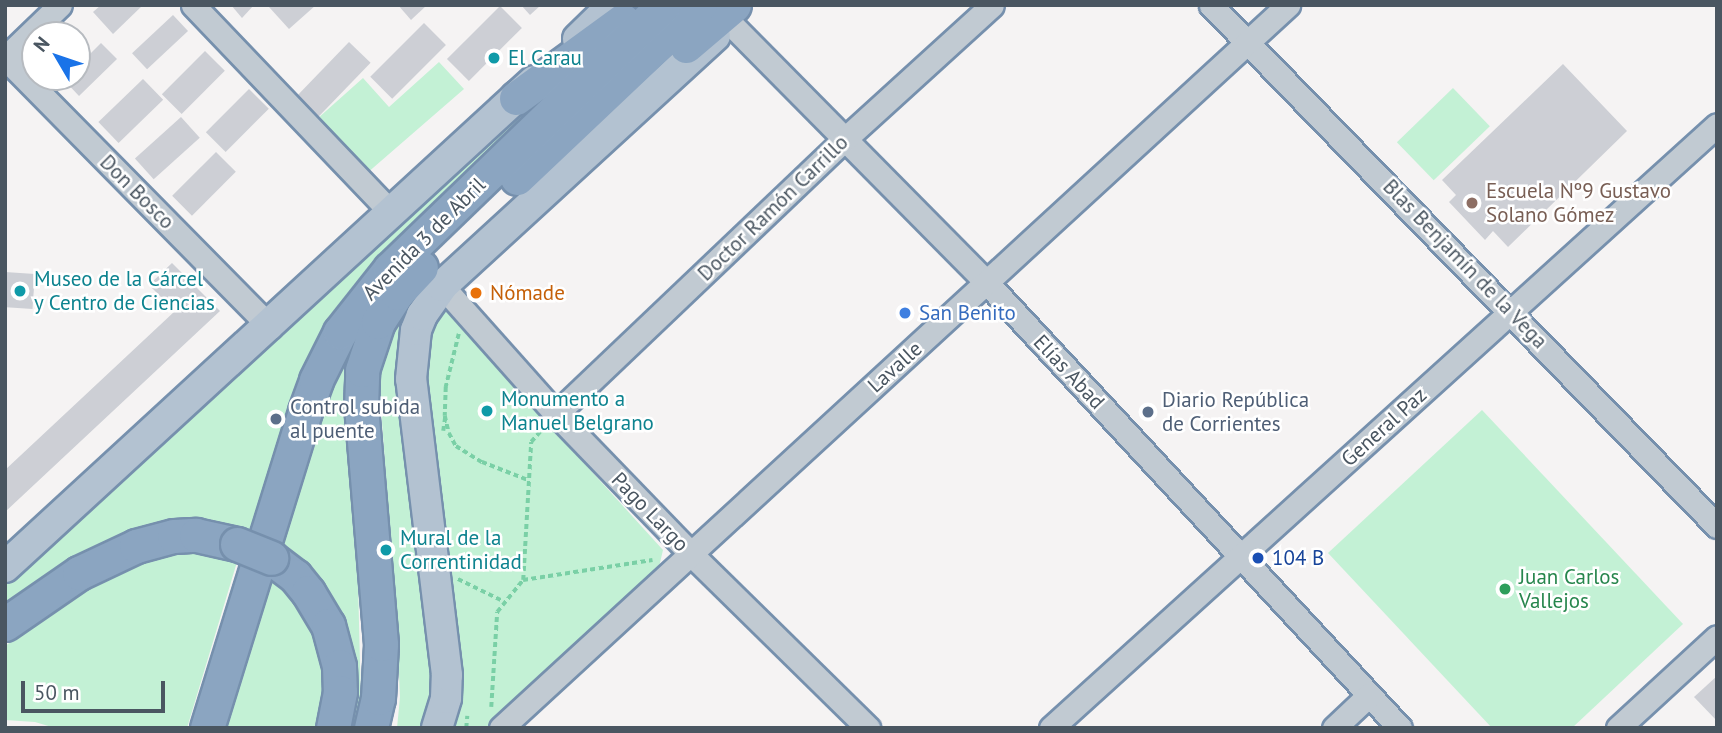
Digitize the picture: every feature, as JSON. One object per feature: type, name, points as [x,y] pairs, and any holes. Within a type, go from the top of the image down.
[{"type":"highway","points":[[516,98],[641,5]]},
{"type":"highway","name":"Avenida 3 de Abril","points":[[207,728],[305,411],[340,332],[390,269],[663,5]]},
{"type":"highway","name":"Avenida 3 de Abril","points":[[370,728],[378,698],[381,644],[361,408],[362,370],[367,348],[378,322],[397,293],[700,5]]},
{"type":"highway","points":[[511,183],[581,135],[738,11]]},
{"type":"highway","points":[[5,624],[79,573],[136,546],[174,536],[196,535],[237,544],[271,558],[295,576],[309,592],[328,625],[339,666],[340,692],[333,728]]},
{"type":"main road","name":"Avenida 3 de Abril","points":[[5,567],[393,214],[613,5]]},
{"type":"main road","points":[[437,728],[446,698],[447,675],[411,359],[422,315],[442,286],[738,11]]},
{"type":"street","points":[[5,58],[60,5]]},
{"type":"street","points":[[194,5],[393,214]]},
{"type":"street","name":"Doctor Ramón Carrillo","points":[[556,414],[846,138],[992,5]]},
{"type":"street","name":"Blas Benjamín de la Vega","points":[[1211,5],[1717,526]]},
{"type":"street","name":"Lavalle","points":[[496,724],[690,553],[1288,5]]},
{"type":"street","name":"Elías Abad","points":[[738,11],[846,138],[987,283],[1400,728]]},
{"type":"street","name":"Don Bosco","points":[[5,58],[270,327]]},
{"type":"street","name":"General Paz","points":[[1051,728],[1717,125]]},
{"type":"street","name":"Pago Largo","points":[[442,286],[556,414],[690,553],[868,728]]},
{"type":"street","points":[[1618,728],[1717,637]]},
{"type":"street","points":[[1334,728],[1369,695]]},
{"type":"path","points":[[465,312],[446,387],[445,416],[449,433],[456,446],[482,462],[528,481]]},
{"type":"path","points":[[523,580],[531,442],[556,414]]},
{"type":"path","points":[[496,724],[495,625],[503,601],[523,580],[610,569],[690,553]]},
{"type":"path","points":[[453,577],[503,601]]},
{"type":"green space","points":[[635,17],[378,273],[260,541],[215,526],[5,616],[5,578],[560,75]]},
{"type":"green space","points":[[439,62],[464,89],[366,174],[317,119],[363,78],[389,107]]},
{"type":"green space","points":[[1453,88],[1490,126],[1434,180],[1397,142]]},
{"type":"green space","points":[[597,131],[412,322],[437,642],[432,728],[397,728],[400,697],[397,628],[381,408],[372,410],[378,348],[421,285],[522,189]]},
{"type":"green space","points":[[368,304],[354,419],[361,704],[356,728],[343,728],[348,701],[272,546],[317,394]]},
{"type":"green space","points":[[443,308],[663,550],[659,567],[486,728],[453,728],[455,703],[422,338]]},
{"type":"green space","name":"Juan Carlos Vallejos","points":[[1482,410],[1683,624],[1572,728],[1492,728],[1328,553]]},
{"type":"green space","points":[[198,552],[237,562],[187,728],[55,728],[35,722],[5,720],[5,646],[92,586],[138,565],[175,554]]},
{"type":"green space","points":[[270,574],[295,600],[319,642],[327,675],[319,728],[220,728]]},
{"type":"building","points":[[101,5],[143,5],[113,34],[93,12]]},
{"type":"building","points":[[231,5],[254,5],[242,18]]},
{"type":"building","points":[[316,5],[289,29],[269,7]]},
{"type":"building","points":[[398,5],[427,5],[411,20]]},
{"type":"building","points":[[521,5],[541,5],[530,15]]},
{"type":"building","points":[[500,6],[522,28],[469,81],[447,59]]},
{"type":"building","points":[[173,15],[188,31],[147,69],[132,53]]},
{"type":"building","points":[[424,23],[446,45],[392,99],[370,77]]},
{"type":"building","points":[[349,42],[371,63],[318,117],[297,96]]},
{"type":"building","points":[[101,43],[117,59],[91,84],[91,53]]},
{"type":"building","points":[[205,51],[225,71],[182,114],[162,94]]},
{"type":"building","name":"Escuela Nº9 Gustavo Solano Gómez","points":[[1563,64],[1627,131],[1508,247],[1493,231],[1485,240],[1449,202],[1456,195],[1442,180]]},
{"type":"building","points":[[143,79],[163,100],[119,143],[98,122]]},
{"type":"building","points":[[249,89],[269,109],[226,152],[206,132]]},
{"type":"building","points":[[181,117],[200,138],[154,179],[135,158]]},
{"type":"building","points":[[216,152],[236,172],[192,216],[172,196]]},
{"type":"building","points":[[172,263],[220,311],[5,512],[5,470],[175,311],[149,285]]},
{"type":"building","name":"Museo de la Cárcel y Centro de Ciencias","points":[[5,272],[35,274],[32,309],[5,307]]},
{"type":"building","points":[[1717,676],[1717,721],[1694,697]]},
{"type":"place","name":"El Carau","points":[[494,58]]},
{"type":"place","name":"Escuela Nº9 Gustavo Solano Gómez","points":[[1472,203]]},
{"type":"place","name":"Museo de la Cárcel y Centro de Ciencias","points":[[20,291]]},
{"type":"place","name":"Nómade","points":[[476,293]]},
{"type":"place","name":"San Benito","points":[[905,313]]},
{"type":"place","name":"Monumento a Manuel Belgrano","points":[[487,411]]},
{"type":"place","name":"Diario República de Corrientes","points":[[1148,412]]},
{"type":"place","name":"Control subida al puente","points":[[276,419]]},
{"type":"place","name":"Mural de la Correntinidad","points":[[386,550]]},
{"type":"place","name":"104 B","points":[[1258,558]]},
{"type":"place","name":"Juan Carlos Vallejos","points":[[1505,589]]}]
